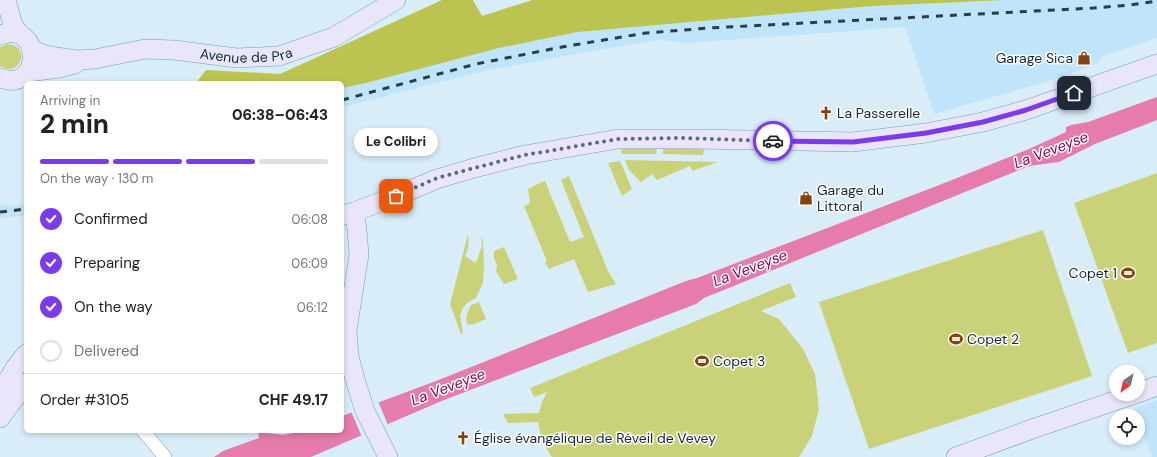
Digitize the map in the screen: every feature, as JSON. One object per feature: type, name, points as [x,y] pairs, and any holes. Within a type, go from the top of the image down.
[{"type":"street","points":[[6,0],[13,26],[29,43],[32,50],[33,59],[28,72]]},
{"type":"street","name":"Avenue de Pra","points":[[1,79],[16,79],[28,72],[67,67],[84,60],[145,49],[174,50],[237,58],[279,56],[334,37],[396,0]]},
{"type":"street","points":[[0,35],[12,33],[20,35]]},
{"type":"street","name":"Avenue de Pra","points":[[32,50],[57,58],[84,60]]},
{"type":"street","points":[[385,451],[365,411],[349,357],[348,324],[359,255],[357,230],[348,214],[396,196],[437,178],[525,155],[618,139],[673,138],[853,142],[926,133],[983,122],[1026,110],[1157,64]]},
{"type":"street","points":[[0,394],[15,368],[24,357]]},
{"type":"street","points":[[0,418],[24,386]]},
{"type":"street","points":[[1145,391],[1157,386]]},
{"type":"street","points":[[956,457],[1035,428],[1116,401]]},
{"type":"street","points":[[146,433],[165,457]]},
{"type":"shaded area","points":[[1005,0],[1157,0],[1157,38],[1101,57],[1096,64],[1059,78],[934,114],[905,27],[686,43],[660,40],[489,70],[344,106],[344,88],[499,48],[578,32],[872,6]]},
{"type":"shaded area","points":[[0,205],[24,205],[24,216],[0,218]]},
{"type":"shaded area","points":[[1157,400],[1157,457],[1152,457],[1145,438],[1145,409],[1134,408]]},
{"type":"green space","points":[[442,0],[473,0],[482,16],[532,0],[1005,0],[872,6],[578,32],[499,48],[344,88],[344,81],[198,81],[206,70],[280,74]]},
{"type":"green space","points":[[7,44],[15,46],[20,50],[20,61],[13,69],[7,69],[0,66],[0,47]]},
{"type":"green space","points":[[621,147],[657,147],[656,154],[622,154]]},
{"type":"green space","points":[[663,147],[704,148],[703,155],[663,154]]},
{"type":"green space","points":[[625,160],[718,162],[692,171],[690,166],[657,180],[652,174],[641,182],[629,170]]},
{"type":"green space","points":[[620,161],[632,189],[622,196],[608,163]]},
{"type":"green space","name":"Copet 1","points":[[1157,173],[1157,343],[1128,353],[1074,203]]},
{"type":"green space","points":[[569,176],[608,271],[616,284],[588,292],[574,259],[549,269],[545,262],[547,261],[524,206],[530,203],[528,189],[545,181],[570,242],[584,237],[561,180]]},
{"type":"green space","name":"Copet 2","points":[[1043,230],[1092,376],[869,449],[819,302]]},
{"type":"green space","points":[[468,234],[469,240],[465,256],[476,263],[482,246],[481,234],[483,241],[483,283],[476,298],[467,303],[463,308],[460,316],[463,332],[461,334],[450,304]]},
{"type":"green space","points":[[504,247],[518,279],[504,284],[496,271],[497,265],[494,258],[494,251]]},
{"type":"green space","name":"Copet 3","points":[[790,283],[796,297],[761,311],[779,319],[803,349],[815,374],[819,409],[812,436],[799,457],[552,457],[543,441],[538,422],[508,423],[503,414],[539,413],[547,392],[534,397],[530,388]]},
{"type":"green space","points":[[479,302],[486,319],[468,325],[466,317],[471,305]]},
{"type":"water","name":"La Veveyse","points":[[1157,97],[1157,120],[1095,144],[1059,162],[1029,166],[704,298],[696,304],[444,400],[311,457],[214,457],[223,451],[259,438],[258,433],[283,435],[292,433],[344,433],[344,415],[436,381],[686,281],[947,182],[1029,149],[1066,132],[1066,127],[1088,122]]},
{"type":"pier","points":[[378,401],[388,425],[362,437],[351,411]]},
{"type":"railway","points":[[344,99],[476,64],[562,47],[646,33],[709,28],[1093,8],[1157,1]]},
{"type":"railway","points":[[0,212],[24,209]]},
{"type":"way so far","points":[[396,196],[437,178],[525,155],[590,143],[618,139],[653,138],[773,141]]},
{"type":"place","name":"Garage Sica","points":[[1084,58]]},
{"type":"place","name":"La Passerelle","points":[[826,113]]},
{"type":"place","name":"Le Colibri","points":[[396,196]]},
{"type":"place","name":"Garage du Littoral","points":[[806,198]]},
{"type":"place","name":"Copet 1","points":[[1128,273]]},
{"type":"place","name":"Copet 2","points":[[956,339]]},
{"type":"place","name":"Copet 3","points":[[702,361]]},
{"type":"place","name":"Église évangélique de Réveil de Vevey","points":[[463,438]]},
{"type":"route","points":[[773,141],[853,142],[926,133],[983,122],[1026,110],[1074,93]]}]
